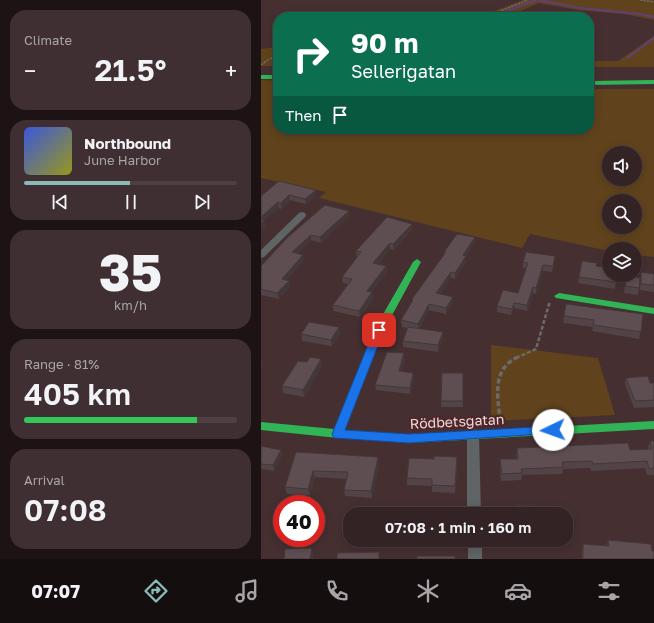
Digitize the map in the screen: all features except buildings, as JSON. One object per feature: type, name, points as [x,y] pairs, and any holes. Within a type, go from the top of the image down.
[{"type":"main road","points":[[261,70],[273,70]]},
{"type":"main road","points":[[594,75],[654,75]]},
{"type":"main road","points":[[261,77],[273,78]]},
{"type":"main road","points":[[594,83],[654,82]]},
{"type":"main road","points":[[338,434],[379,330],[417,262]]},
{"type":"main road","points":[[559,296],[654,311]]},
{"type":"main road","name":"Rödbetsgatan","points":[[261,426],[338,434],[409,439],[473,434],[654,425]]},
{"type":"street","points":[[261,255],[302,215]]},
{"type":"street","points":[[473,434],[474,507]]},
{"type":"street","points":[[475,547],[475,559]]},
{"type":"path","points":[[498,12],[528,0]]},
{"type":"path","points":[[640,0],[654,2]]},
{"type":"path","points":[[261,65],[273,58]]},
{"type":"path","points":[[500,433],[499,378],[501,368],[510,361],[527,355],[536,349],[551,299],[559,296]]},
{"type":"shaded area","points":[[523,0],[654,0],[654,20],[625,14],[577,10],[539,3],[518,12],[491,12]]},
{"type":"shaded area","points":[[654,36],[654,67],[594,67],[594,61],[618,61]]},
{"type":"shaded area","points":[[273,48],[273,66],[261,66],[261,49]]},
{"type":"shaded area","points":[[261,80],[273,81],[273,134],[594,134],[594,89],[654,89],[654,257],[642,256],[642,242],[602,242],[602,249],[530,234],[522,248],[319,198],[326,192],[261,178]]},
{"type":"shaded area","points":[[491,345],[598,358],[615,415],[491,421]]},
{"type":"waterway","points":[[505,12],[536,0]]},
{"type":"waterway","points":[[538,0],[580,8],[640,14],[654,17]]},
{"type":"waterway","points":[[627,58],[654,38]]},
{"type":"traffic: fast","points":[[261,77],[273,77]]},
{"type":"traffic: fast","points":[[594,83],[654,82]]},
{"type":"traffic: fast","points":[[338,434],[379,330],[417,262]]},
{"type":"traffic: fast","points":[[559,296],[654,311]]},
{"type":"traffic: fast","points":[[261,426],[338,434],[409,439],[654,425]]},
{"type":"route","points":[[379,330],[338,434],[409,439],[553,430]]}]
